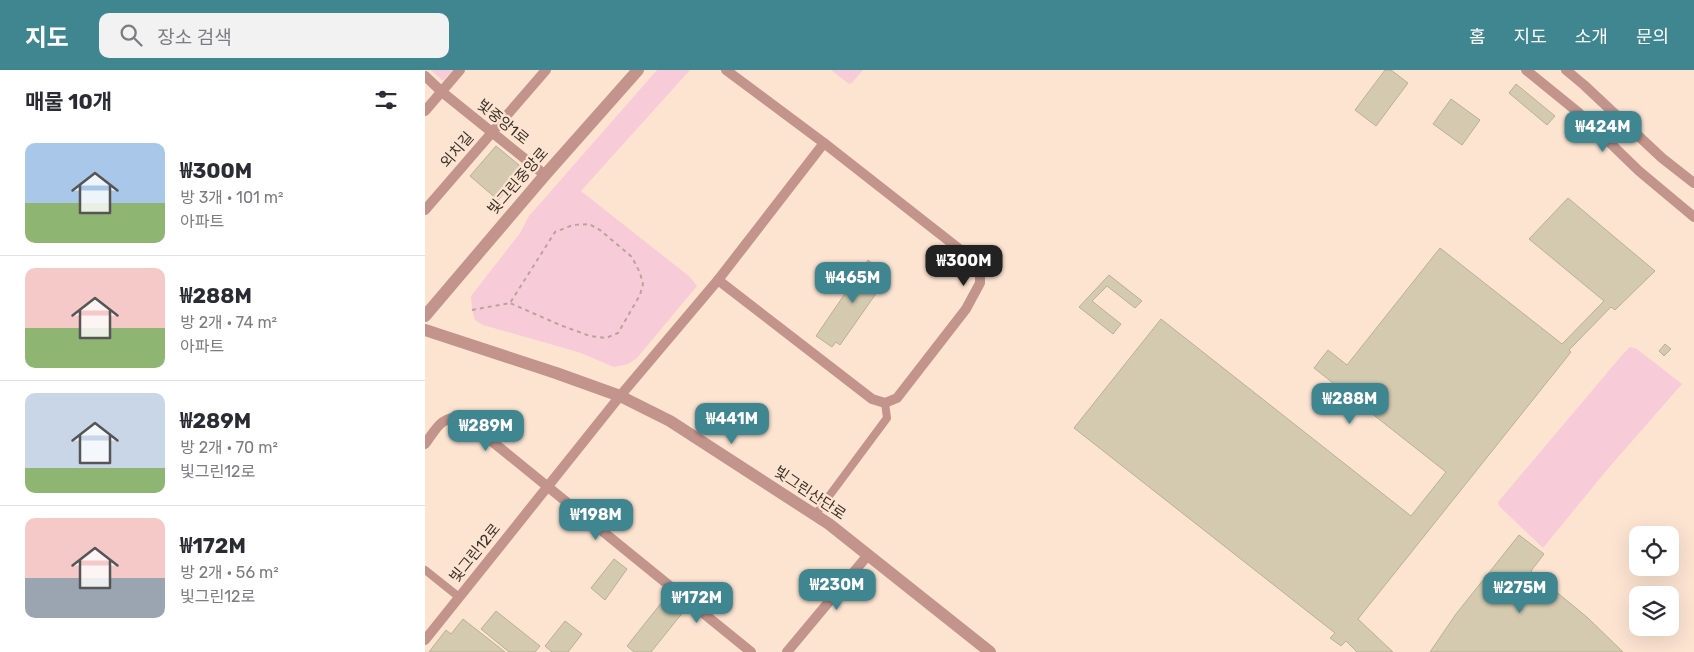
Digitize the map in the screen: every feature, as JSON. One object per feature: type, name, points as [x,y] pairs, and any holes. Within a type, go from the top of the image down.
[{"type":"street","points":[[425,111],[460,70]]},
{"type":"street","name":"외치길","points":[[425,210],[546,70]]},
{"type":"street","name":"빛그린중앙로","points":[[425,316],[637,70]]},
{"type":"street","points":[[719,280],[872,399],[885,403],[897,398],[966,309],[980,283],[981,270],[972,259],[824,143],[726,70]]},
{"type":"street","points":[[1527,70],[1579,113],[1639,171],[1694,217]]},
{"type":"street","points":[[1566,70],[1662,158],[1694,183]]},
{"type":"street","name":"빛중앙1로","points":[[425,76],[442,92],[545,175]]},
{"type":"street","name":"빛그린12로","points":[[425,640],[620,396],[719,280],[824,143]]},
{"type":"street","name":"빛그린산단로","points":[[425,330],[556,372],[620,396],[669,421],[815,515],[989,652]]},
{"type":"street","points":[[815,515],[887,418],[885,403]]},
{"type":"street","points":[[425,444],[443,420],[450,417],[461,417],[751,652]]},
{"type":"street","points":[[787,652],[868,555]]},
{"type":"street","points":[[425,570],[459,597]]},
{"type":"path","points":[[472,310],[509,303],[590,336],[606,338],[618,332],[640,295],[643,284],[640,273],[632,258],[600,230],[589,224],[573,225],[555,232],[509,303]]},
{"type":"shaded area","points":[[431,70],[453,70],[443,81]]},
{"type":"shaded area","points":[[657,70],[690,70],[581,191],[690,277],[697,286],[637,358],[628,364],[614,367],[578,352],[483,325],[475,320],[471,296],[520,233],[529,216]]},
{"type":"shaded area","points":[[831,70],[863,70],[849,84]]},
{"type":"shaded area","points":[[1630,347],[1637,349],[1682,384],[1606,471],[1543,548],[1499,506],[1498,502]]},
{"type":"building","points":[[1385,70],[1391,70],[1408,83],[1376,126],[1355,110]]},
{"type":"building","points":[[1516,84],[1555,116],[1547,125],[1509,93]]},
{"type":"building","points":[[1451,99],[1480,120],[1462,145],[1433,124]]},
{"type":"building","points":[[496,146],[519,165],[520,175],[498,200],[470,176]]},
{"type":"building","points":[[1568,198],[1655,271],[1615,310],[1611,307],[1569,350],[1571,352],[1358,619],[1393,652],[1357,652],[1346,641],[1341,646],[1330,638],[1335,633],[1074,428],[1161,319],[1411,516],[1446,472],[1314,368],[1328,350],[1347,365],[1440,248],[1562,344],[1604,301],[1529,239]]},
{"type":"building","points":[[868,260],[889,275],[840,345],[836,342],[832,347],[816,336]]},
{"type":"building","points":[[1109,275],[1142,301],[1135,308],[1107,286],[1092,301],[1121,324],[1113,334],[1079,307]]},
{"type":"building","points":[[1665,344],[1671,349],[1664,356],[1659,351]]},
{"type":"building","points":[[1519,535],[1544,554],[1531,571],[1588,618],[1623,652],[1430,652],[1456,614]]},
{"type":"building","points":[[614,559],[627,569],[605,600],[591,588]]},
{"type":"building","points":[[666,597],[684,611],[651,652],[634,652],[627,646]]},
{"type":"building","points":[[496,611],[540,646],[535,652],[509,652],[481,629]]},
{"type":"building","points":[[463,619],[505,652],[429,652],[446,630],[451,634]]},
{"type":"building","points":[[565,621],[582,634],[568,652],[552,652],[545,646]]}]
